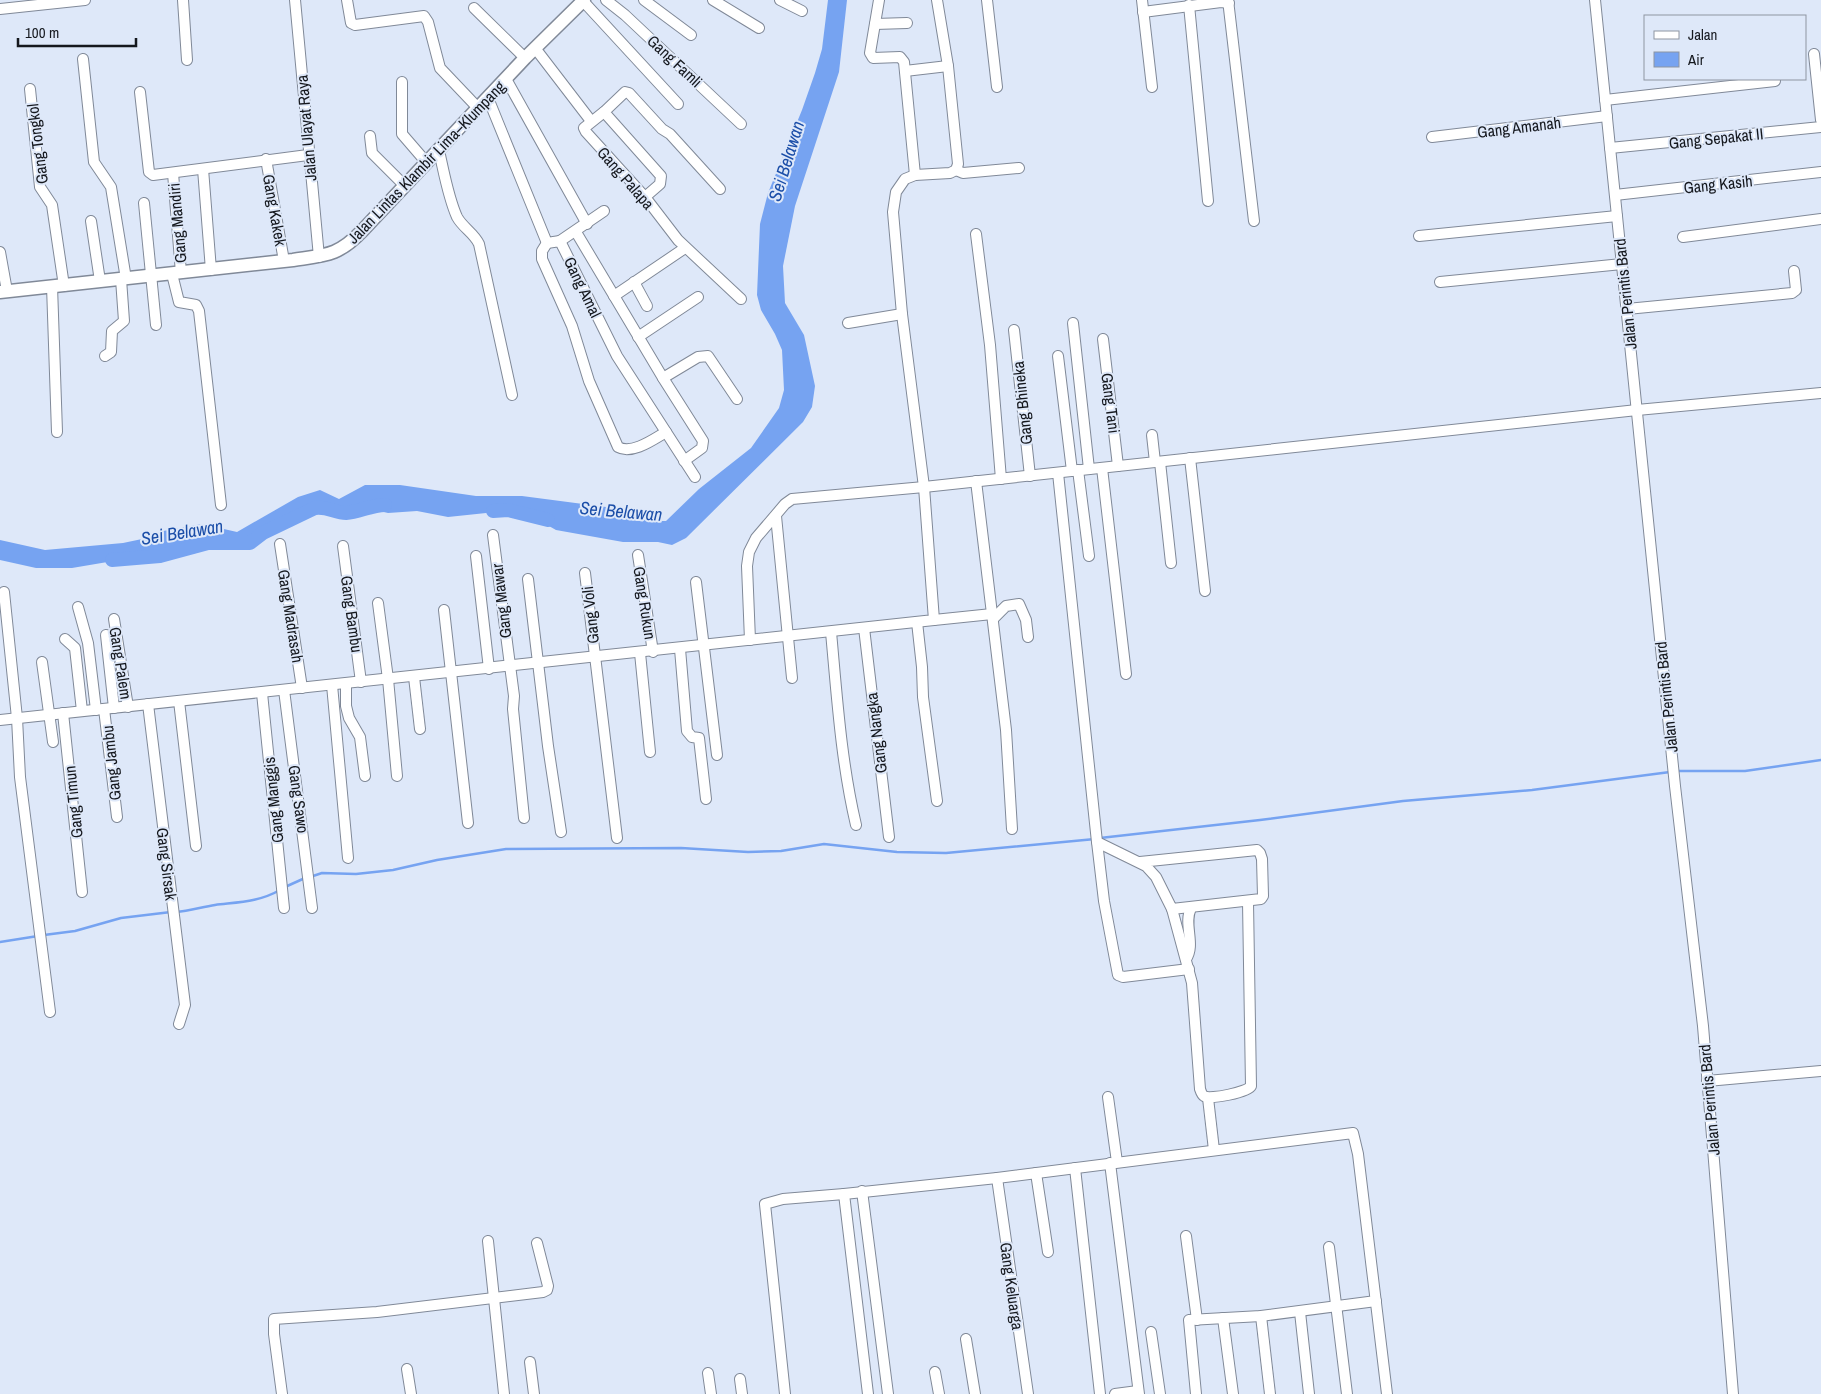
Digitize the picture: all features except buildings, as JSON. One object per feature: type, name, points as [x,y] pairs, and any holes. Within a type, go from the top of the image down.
[{"type":"main road","name":"Jalan Lintas Klambir Lima–Klumpang","points":[[4,291],[152,277],[319,257],[344,248],[406,186],[525,58],[583,1]]},
{"type":"street","points":[[0,10],[85,0]]},
{"type":"street","points":[[182,0],[187,60]]},
{"type":"street","name":"Jalan Ulayat Raya","points":[[295,0],[319,257]]},
{"type":"street","points":[[347,0],[351,23],[353,24],[424,16],[428,22],[440,68],[478,108]]},
{"type":"street","name":"Gang Famli","points":[[606,0],[625,15],[741,124]]},
{"type":"street","points":[[644,0],[691,35]]},
{"type":"street","points":[[714,0],[759,28]]},
{"type":"street","points":[[780,0],[802,12]]},
{"type":"street","points":[[879,0],[870,53],[872,56],[900,57],[904,62],[908,122],[915,175]]},
{"type":"street","points":[[937,0],[948,66],[958,158],[956,170]]},
{"type":"street","points":[[987,0],[997,87]]},
{"type":"street","points":[[1142,0],[1152,86]]},
{"type":"street","name":"Jalan Perintis Bard","points":[[1595,0],[1707,1081],[1733,1394]]},
{"type":"street","points":[[583,1],[678,104]]},
{"type":"street","points":[[1143,12],[1189,5],[1229,2],[1254,221]]},
{"type":"street","points":[[1189,5],[1208,201]]},
{"type":"street","points":[[474,8],[525,58]]},
{"type":"street","points":[[875,24],[907,23]]},
{"type":"street","points":[[535,48],[592,121],[623,94],[629,93],[720,189]]},
{"type":"street","points":[[1814,54],[1821,120]]},
{"type":"street","points":[[83,59],[94,162],[111,186],[124,279],[124,321],[112,331],[110,352],[105,356]]},
{"type":"street","points":[[905,71],[948,66]]},
{"type":"street","points":[[506,79],[587,224]]},
{"type":"street","points":[[1605,100],[1775,81]]},
{"type":"street","points":[[402,82],[402,134],[426,163]]},
{"type":"street","name":"Gang Tongkol","points":[[30,89],[40,187],[52,205],[58,286],[57,432]]},
{"type":"street","points":[[140,92],[149,172],[153,175],[308,155]]},
{"type":"street","name":"Gang Amal","points":[[488,98],[547,243],[560,241],[617,356],[695,477]]},
{"type":"street","points":[[604,112],[660,176],[660,184],[645,197]]},
{"type":"street","name":"Gang Amanah","points":[[1432,137],[1607,116]]},
{"type":"street","name":"Gang Palapa","points":[[592,121],[584,128],[586,132],[645,197],[685,248],[741,299]]},
{"type":"street","name":"Gang Sepakat II","points":[[1610,148],[1821,127]]},
{"type":"street","points":[[370,136],[372,153],[406,186]]},
{"type":"street","points":[[438,151],[458,217],[467,229],[475,234],[479,244],[512,395]]},
{"type":"street","name":"Gang Kakek","points":[[266,159],[284,261]]},
{"type":"street","points":[[934,620],[924,487],[902,314],[893,212],[894,199],[899,185],[904,179],[915,175],[950,173],[956,170],[963,173],[1018,168]]},
{"type":"street","points":[[202,170],[211,270]]},
{"type":"street","name":"Gang Kasih","points":[[1615,195],[1821,172]]},
{"type":"street","name":"Gang Mandiri","points":[[173,173],[179,302],[196,305],[199,311],[221,505]]},
{"type":"street","points":[[144,203],[156,325]]},
{"type":"street","points":[[560,241],[576,232],[604,211]]},
{"type":"street","points":[[1419,236],[1617,216]]},
{"type":"street","points":[[1683,237],[1821,220]]},
{"type":"street","points":[[91,221],[100,281]]},
{"type":"street","points":[[576,232],[638,337],[704,442],[698,451],[684,461]]},
{"type":"street","points":[[976,234],[990,345],[1001,479]]},
{"type":"street","points":[[547,243],[542,251],[542,260],[572,326],[589,381],[618,446],[625,449],[646,444],[666,432]]},
{"type":"street","points":[[614,296],[685,248]]},
{"type":"street","points":[[0,252],[3,260],[4,291]]},
{"type":"street","points":[[1440,282],[1622,264]]},
{"type":"street","points":[[1627,309],[1792,293],[1796,290],[1794,271]]},
{"type":"street","points":[[634,282],[647,306]]},
{"type":"street","points":[[638,337],[698,298]]},
{"type":"street","points":[[848,323],[902,314]]},
{"type":"street","points":[[1073,323],[1080,470],[1089,556]]},
{"type":"street","name":"Gang Bhineka","points":[[1014,330],[1030,476]]},
{"type":"street","name":"Gang Tani","points":[[1103,339],[1118,466]]},
{"type":"street","points":[[663,378],[698,357],[708,356],[737,399]]},
{"type":"street","points":[[1058,356],[1080,470]]},
{"type":"street","points":[[750,640],[747,566],[749,552],[756,538],[785,504],[792,499],[976,482],[1637,410],[1821,393]]},
{"type":"street","points":[[1152,435],[1171,563]]},
{"type":"street","points":[[1190,458],[1204,592]]},
{"type":"street","points":[[1102,468],[1126,674]]},
{"type":"street","points":[[1058,473],[1104,902],[1118,975],[1123,978],[1188,964]]},
{"type":"street","points":[[976,482],[1006,730],[1012,829]]},
{"type":"street","points":[[776,516],[786,636],[792,678]]},
{"type":"street","name":"Gang Mawar","points":[[493,535],[514,699],[513,716],[524,818]]},
{"type":"street","name":"Gang Madrasah","points":[[280,544],[302,688]]},
{"type":"street","name":"Gang Bambu","points":[[343,546],[361,682]]},
{"type":"street","name":"Gang Rukun","points":[[638,555],[653,652]]},
{"type":"street","points":[[476,556],[489,669]]},
{"type":"street","name":"Gang Voli","points":[[585,573],[617,838]]},
{"type":"street","points":[[528,579],[561,832]]},
{"type":"street","points":[[696,582],[717,755]]},
{"type":"street","points":[[4,592],[17,718],[20,777],[39,940],[50,1012]]},
{"type":"street","points":[[378,603],[388,679],[397,776]]},
{"type":"street","points":[[0,720],[653,652],[934,620],[993,617],[1006,606],[1019,604],[1026,620],[1028,637]]},
{"type":"street","points":[[78,607],[105,709]]},
{"type":"street","points":[[444,610],[468,823]]},
{"type":"street","name":"Gang Palem","points":[[114,619],[128,707]]},
{"type":"street","points":[[917,622],[922,667],[922,697],[937,802]]},
{"type":"street","name":"Gang Nangka","points":[[864,628],[889,837]]},
{"type":"street","points":[[831,632],[843,759],[856,825]]},
{"type":"street","points":[[105,709],[106,635]]},
{"type":"street","points":[[65,639],[75,648],[82,711]]},
{"type":"street","points":[[680,649],[687,731],[692,737],[699,738],[706,799]]},
{"type":"street","points":[[640,653],[650,752]]},
{"type":"street","points":[[42,662],[53,742]]},
{"type":"street","points":[[414,677],[420,729]]},
{"type":"street","points":[[346,684],[346,706],[349,718],[360,737],[365,776]]},
{"type":"street","points":[[332,685],[348,858]]},
{"type":"street","name":"Gang Sawo","points":[[284,690],[312,908]]},
{"type":"street","name":"Gang Manggis","points":[[262,693],[284,903]]},
{"type":"street","points":[[179,701],[196,846]]},
{"type":"street","name":"Gang Sirsak","points":[[148,704],[185,1005],[179,1024]]},
{"type":"street","name":"Gang Jambu","points":[[105,709],[117,817]]},
{"type":"street","name":"Gang Timun","points":[[63,713],[82,892]]},
{"type":"street","points":[[1097,837],[1140,862],[1156,877],[1172,909],[1188,964],[1194,1005],[1200,1089],[1202,1094],[1208,1098],[1246,1091],[1251,1086],[1248,902]]},
{"type":"street","points":[[1140,862],[1257,850],[1260,853],[1262,859],[1261,900],[1172,909]]},
{"type":"street","points":[[1188,964],[1190,951],[1188,915],[1191,908]]},
{"type":"street","points":[[1707,1081],[1821,1071]]},
{"type":"street","points":[[1108,1097],[1138,1392],[1115,1394]]},
{"type":"street","points":[[1208,1098],[1214,1150]]},
{"type":"street","points":[[785,1394],[765,1204],[783,1199],[996,1178],[1353,1134],[1358,1154],[1387,1394]]},
{"type":"street","points":[[1075,1168],[1100,1394]]},
{"type":"street","points":[[1036,1173],[1048,1252]]},
{"type":"street","name":"Gang Keluarga","points":[[996,1178],[1028,1394]]},
{"type":"street","points":[[862,1191],[888,1394]]},
{"type":"street","points":[[844,1194],[868,1394]]},
{"type":"street","points":[[1186,1236],[1197,1320]]},
{"type":"street","points":[[488,1241],[504,1394]]},
{"type":"street","points":[[282,1394],[274,1334],[274,1319],[377,1312],[547,1290],[548,1286],[537,1243]]},
{"type":"street","points":[[1329,1247],[1347,1394]]},
{"type":"street","points":[[1196,1394],[1189,1320],[1261,1316],[1376,1301]]},
{"type":"street","points":[[1300,1312],[1309,1394]]},
{"type":"street","points":[[1261,1316],[1270,1394]]},
{"type":"street","points":[[1223,1318],[1233,1394]]},
{"type":"street","points":[[1151,1332],[1160,1394]]},
{"type":"street","points":[[966,1339],[975,1394]]},
{"type":"street","points":[[530,1362],[534,1394]]},
{"type":"street","points":[[407,1369],[411,1394]]},
{"type":"street","points":[[935,1372],[939,1394]]},
{"type":"street","points":[[708,1373],[711,1394]]},
{"type":"street","points":[[740,1379],[742,1394]]},
{"type":"water","name":"Sei Belawan","points":[[828,0],[847,0],[839,72],[795,206],[783,266],[785,303],[804,335],[815,386],[812,407],[803,422],[686,538],[672,545],[658,542],[623,542],[556,530],[526,513],[516,510],[448,517],[417,511],[388,513],[367,508],[344,509],[314,505],[305,512],[290,514],[257,536],[240,542],[196,547],[72,568],[36,568],[0,560],[0,540],[45,550],[123,543],[142,539],[163,531],[202,524],[237,532],[298,497],[320,490],[339,499],[365,485],[400,485],[476,496],[522,496],[606,507],[648,521],[666,521],[699,489],[751,448],[779,408],[784,390],[782,350],[761,310],[757,295],[760,224],[768,193],[815,73],[822,49]]},
{"type":"waterway","name":"Sei Belawan","points":[[112,560],[160,556],[208,543],[250,543],[263,533],[315,508],[346,513],[385,505]]},
{"type":"waterway","name":"Sei Belawan","points":[[493,511],[508,510],[548,520]]},
{"type":"waterway","points":[[1676,771],[1745,771],[1821,760]]},
{"type":"waterway","points":[[1100,838],[1260,820],[1403,801],[1532,790],[1670,772]]},
{"type":"waterway","points":[[310,877],[322,873],[356,874],[393,870],[437,860],[506,849],[681,848],[748,852],[781,851],[824,844],[897,852],[946,853],[1095,839]]},
{"type":"waterway","points":[[285,887],[305,878]]},
{"type":"waterway","points":[[176,912],[257,899],[280,890]]},
{"type":"waterway","points":[[44,935],[75,931],[121,918],[171,912]]},
{"type":"waterway","points":[[0,942],[38,936]]}]
